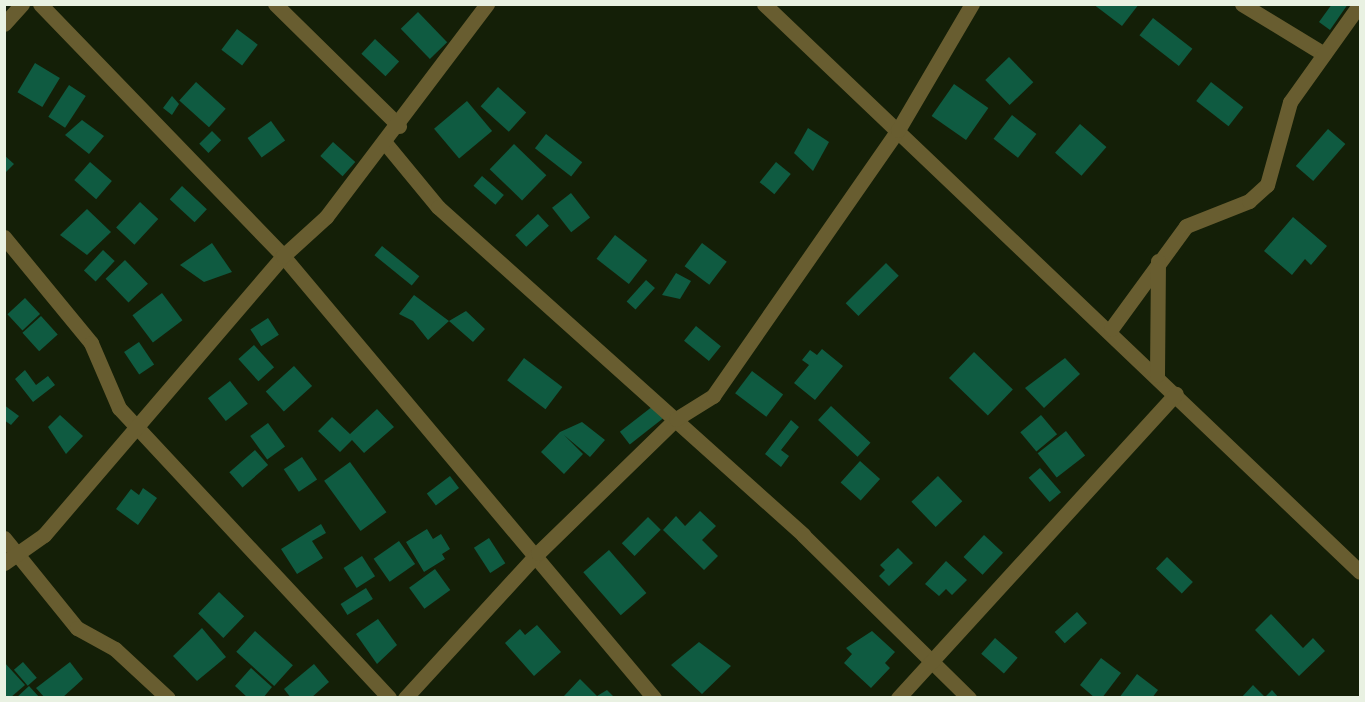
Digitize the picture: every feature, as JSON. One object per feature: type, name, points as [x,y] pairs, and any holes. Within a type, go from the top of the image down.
[{"type":"street","points":[[4,24],[22,4]]},
{"type":"street","points":[[40,4],[283,256],[538,553],[654,698]]},
{"type":"street","points":[[275,4],[399,126]]},
{"type":"street","points":[[4,563],[44,535],[135,424],[283,256],[306,239],[386,144],[487,4]]},
{"type":"street","points":[[764,4],[1111,329],[1360,572]]},
{"type":"street","points":[[405,698],[538,553],[676,419],[713,396],[898,130],[972,4]]},
{"type":"street","points":[[1242,4],[1324,54]]},
{"type":"street","points":[[1111,329],[1158,261],[1195,220],[1249,201],[1268,185],[1290,102],[1360,4]]},
{"type":"street","points":[[386,144],[438,207],[676,419],[932,659],[969,698]]},
{"type":"street","points":[[4,237],[91,343],[106,388],[135,424],[389,698]]},
{"type":"street","points":[[1157,375],[1158,261]]},
{"type":"street","points":[[898,698],[1176,394]]},
{"type":"street","points":[[4,538],[18,554],[46,596],[77,628],[114,650],[168,698]]},
{"type":"building","points":[[1093,4],[1139,4],[1122,26]]},
{"type":"building","points":[[1332,4],[1348,4],[1330,30],[1319,22]]},
{"type":"building","points":[[418,12],[447,42],[430,59],[401,29]]},
{"type":"building","points":[[1153,18],[1192,49],[1179,66],[1139,35]]},
{"type":"building","points":[[237,29],[258,45],[242,65],[221,50]]},
{"type":"building","points":[[375,39],[399,62],[385,76],[361,54]]},
{"type":"building","points":[[1009,57],[1033,82],[1010,105],[985,80]]},
{"type":"building","points":[[35,63],[60,78],[42,107],[17,92]]},
{"type":"building","points":[[196,82],[226,109],[209,127],[179,101]]},
{"type":"building","points":[[1211,82],[1243,107],[1229,126],[1196,101]]},
{"type":"building","points":[[954,84],[988,108],[966,140],[932,116]]},
{"type":"building","points":[[69,85],[86,96],[65,128],[48,117]]},
{"type":"building","points":[[498,87],[526,112],[509,132],[481,106]]},
{"type":"building","points":[[172,96],[179,104],[172,115],[163,108]]},
{"type":"building","points":[[467,101],[492,131],[459,159],[434,129]]},
{"type":"building","points":[[1012,115],[1036,134],[1018,158],[994,139]]},
{"type":"building","points":[[82,120],[104,136],[89,154],[65,135]]},
{"type":"building","points":[[271,121],[285,140],[262,157],[248,138]]},
{"type":"building","points":[[1080,124],[1106,147],[1081,176],[1055,153]]},
{"type":"building","points":[[808,128],[829,142],[813,171],[794,153]]},
{"type":"building","points":[[1328,129],[1345,144],[1313,181],[1296,166]]},
{"type":"building","points":[[212,131],[221,140],[208,153],[199,144]]},
{"type":"building","points":[[546,134],[582,162],[571,177],[535,148]]},
{"type":"building","points":[[333,142],[355,162],[343,176],[320,156]]},
{"type":"building","points":[[514,144],[546,175],[522,200],[490,169]]},
{"type":"building","points":[[4,155],[14,164],[4,174]]},
{"type":"building","points":[[90,162],[112,181],[96,199],[74,180]]},
{"type":"building","points":[[776,162],[791,174],[774,194],[760,182]]},
{"type":"building","points":[[482,176],[504,195],[495,205],[473,186]]},
{"type":"building","points":[[182,186],[207,209],[195,222],[170,199]]},
{"type":"building","points":[[571,193],[590,217],[571,232],[552,208]]},
{"type":"building","points":[[140,202],[158,219],[134,245],[116,228]]},
{"type":"building","points":[[87,209],[111,232],[87,255],[60,235]]},
{"type":"building","points":[[538,214],[549,226],[526,247],[515,235]]},
{"type":"building","points":[[1293,217],[1327,246],[1311,265],[1305,259],[1292,275],[1264,251]]},
{"type":"building","points":[[615,235],[647,260],[629,284],[597,259]]},
{"type":"building","points":[[212,243],[232,272],[204,282],[180,265]]},
{"type":"building","points":[[702,243],[727,262],[709,285],[685,266]]},
{"type":"building","points":[[382,246],[419,276],[412,286],[374,255]]},
{"type":"building","points":[[103,250],[115,261],[96,281],[84,270]]},
{"type":"building","points":[[125,260],[148,284],[129,302],[106,279]]},
{"type":"building","points":[[886,263],[899,276],[858,316],[846,303]]},
{"type":"building","points":[[676,273],[691,281],[680,299],[662,295]]},
{"type":"building","points":[[646,280],[655,288],[636,310],[627,302]]},
{"type":"building","points":[[162,293],[182,320],[153,342],[132,315]]},
{"type":"building","points":[[414,295],[449,321],[428,340],[413,321],[399,314]]},
{"type":"building","points":[[25,298],[40,314],[22,330],[7,314]]},
{"type":"building","points":[[466,311],[485,329],[473,342],[449,321]]},
{"type":"building","points":[[41,316],[58,335],[39,351],[22,333]]},
{"type":"building","points":[[268,318],[279,335],[261,346],[250,329]]},
{"type":"building","points":[[696,326],[721,346],[709,361],[684,341]]},
{"type":"building","points":[[139,342],[154,364],[139,374],[124,352]]},
{"type":"building","points":[[254,345],[274,367],[258,381],[238,359]]},
{"type":"building","points":[[822,349],[843,366],[815,400],[794,383],[809,365],[802,360],[810,350],[817,355]]},
{"type":"building","points":[[974,352],[1013,390],[988,415],[949,378]]},
{"type":"building","points":[[524,358],[562,387],[545,409],[507,380]]},
{"type":"building","points":[[1065,358],[1080,374],[1044,408],[1025,388]]},
{"type":"building","points":[[294,366],[312,386],[284,411],[266,391]]},
{"type":"building","points":[[25,370],[36,385],[48,376],[55,385],[33,402],[15,379]]},
{"type":"building","points":[[752,371],[783,394],[766,417],[735,393]]},
{"type":"building","points":[[230,381],[248,404],[226,421],[208,398]]},
{"type":"building","points":[[4,405],[19,416],[11,425],[4,420]]},
{"type":"building","points":[[653,406],[663,419],[630,444],[620,432]]},
{"type":"building","points":[[831,406],[870,443],[858,457],[818,420]]},
{"type":"building","points":[[377,409],[394,427],[364,453],[352,440],[340,452],[318,431],[332,417],[350,434]]},
{"type":"building","points":[[60,415],[83,436],[66,454],[48,427]]},
{"type":"building","points":[[1041,415],[1057,434],[1036,452],[1020,432]]},
{"type":"building","points":[[791,420],[799,427],[781,450],[789,456],[781,467],[765,454]]},
{"type":"building","points":[[582,422],[605,440],[590,457],[564,435],[583,454],[564,474],[541,452],[560,432]]},
{"type":"building","points":[[268,423],[285,446],[267,459],[250,436]]},
{"type":"building","points":[[1066,431],[1085,455],[1057,478],[1038,453]]},
{"type":"building","points":[[255,450],[268,465],[242,487],[229,472]]},
{"type":"building","points":[[302,457],[317,479],[299,492],[284,469]]},
{"type":"building","points":[[860,461],[880,479],[861,501],[841,483]]},
{"type":"building","points":[[350,462],[386,512],[361,531],[324,481]]},
{"type":"building","points":[[1040,468],[1061,492],[1050,502],[1029,478]]},
{"type":"building","points":[[450,476],[459,488],[436,505],[427,493]]},
{"type":"building","points":[[938,476],[962,501],[936,527],[911,502]]},
{"type":"building","points":[[143,488],[157,498],[138,525],[116,509],[131,489],[139,495]]},
{"type":"building","points":[[700,511],[716,526],[702,540],[718,556],[704,570],[663,530],[676,516],[685,526]]},
{"type":"building","points":[[648,517],[661,530],[635,556],[622,543]]},
{"type":"building","points":[[321,524],[326,533],[312,541],[323,558],[297,574],[281,549]]},
{"type":"building","points":[[427,529],[433,539],[441,534],[450,549],[442,554],[445,559],[424,572],[406,542]]},
{"type":"building","points":[[984,535],[1003,553],[983,575],[964,557]]},
{"type":"building","points":[[489,538],[505,563],[490,573],[474,548]]},
{"type":"building","points":[[399,541],[415,564],[390,582],[374,559]]},
{"type":"building","points":[[898,548],[913,563],[889,586],[879,576],[885,570],[880,565]]},
{"type":"building","points":[[609,550],[646,593],[621,615],[583,572]]},
{"type":"building","points":[[362,556],[375,576],[357,588],[344,568]]},
{"type":"building","points":[[1167,557],[1193,582],[1182,594],[1156,569]]},
{"type":"building","points":[[946,561],[967,580],[952,595],[946,589],[939,596],[925,584]]},
{"type":"building","points":[[435,569],[450,590],[424,609],[409,588]]},
{"type":"building","points":[[366,588],[373,599],[347,615],[341,604]]},
{"type":"building","points":[[219,592],[244,616],[223,638],[198,614]]},
{"type":"building","points":[[1077,612],[1087,623],[1065,643],[1055,632]]},
{"type":"building","points":[[1271,614],[1303,648],[1313,638],[1325,651],[1299,676],[1255,630]]},
{"type":"building","points":[[378,619],[397,645],[377,664],[356,634]]},
{"type":"building","points":[[537,625],[561,652],[534,676],[505,643],[520,629],[525,635]]},
{"type":"building","points":[[202,628],[226,657],[197,681],[173,656]]},
{"type":"building","points":[[255,631],[293,665],[274,686],[236,652]]},
{"type":"building","points":[[872,631],[895,652],[885,663],[890,668],[871,688],[844,663],[852,654],[846,648]]},
{"type":"building","points":[[995,638],[1018,658],[1004,674],[981,654]]},
{"type":"building","points":[[699,642],[731,666],[702,694],[671,665]]},
{"type":"building","points":[[1101,658],[1121,673],[1102,698],[1095,698],[1080,685]]},
{"type":"building","points":[[4,662],[25,685],[10,698],[4,695]]},
{"type":"building","points":[[23,662],[37,678],[28,686],[14,670]]},
{"type":"building","points":[[70,662],[83,679],[62,698],[45,698],[36,688]]},
{"type":"building","points":[[314,664],[329,682],[311,698],[291,698],[284,689]]},
{"type":"building","points":[[251,668],[272,687],[263,698],[248,698],[235,686]]},
{"type":"building","points":[[1137,674],[1158,690],[1152,698],[1119,698]]},
{"type":"building","points":[[580,679],[597,696],[607,690],[615,698],[564,696]]},
{"type":"building","points":[[1253,685],[1265,697],[1272,690],[1279,698],[1241,698]]},
{"type":"building","points":[[29,686],[40,698],[16,698]]}]
